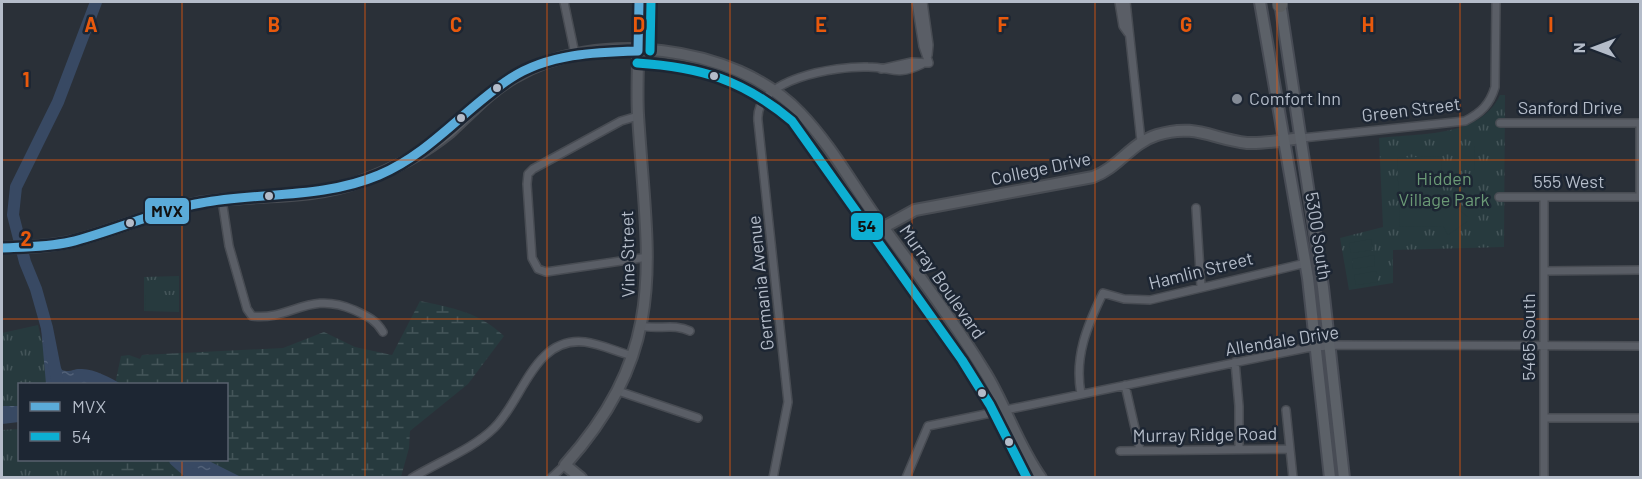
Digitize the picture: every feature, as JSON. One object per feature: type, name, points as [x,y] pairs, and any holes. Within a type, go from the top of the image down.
[{"type":"main road","name":"Vine Street","points":[[565,465],[596,429],[618,391],[633,356],[647,292],[648,257],[638,117],[639,2]]},
{"type":"main road","name":"5300 South","points":[[1260,2],[1306,262],[1330,477]]},
{"type":"main road","name":"5300 South","points":[[1280,3],[1302,138],[1330,345],[1344,477]]},
{"type":"main road","name":"Murray Boulevard","points":[[4,248],[72,241],[150,215],[222,200],[310,194],[376,176],[405,162],[438,141],[512,78],[549,61],[575,54],[638,51],[709,59],[736,68],[775,90],[815,130],[972,353],[1041,477]]},
{"type":"main road","name":"College Drive","points":[[884,227],[915,210],[1093,177],[1108,170],[1142,141],[1166,132],[1190,129],[1244,142],[1302,138]]},
{"type":"main road","points":[[565,465],[581,477]]},
{"type":"street","points":[[564,2],[575,54]]},
{"type":"street","points":[[916,2],[923,46],[928,55]]},
{"type":"street","points":[[775,90],[799,77],[863,67],[881,69],[912,62],[926,63],[929,45],[923,2]]},
{"type":"street","points":[[1119,2],[1123,26],[1128,33]]},
{"type":"street","points":[[1126,2],[1142,141]]},
{"type":"street","name":"Green Street","points":[[1302,138],[1466,121],[1481,111],[1493,96],[1495,87],[1496,2]]},
{"type":"street","name":"Germania Avenue","points":[[773,477],[788,402],[758,114],[764,99],[775,90]]},
{"type":"street","points":[[638,117],[621,121],[533,169],[528,174],[526,184],[532,258],[538,269],[548,272],[648,257]]},
{"type":"street","name":"Sanford Drive","points":[[1500,123],[1640,123]]},
{"type":"street","points":[[1640,123],[1640,196]]},
{"type":"street","name":"555 West","points":[[1499,197],[1640,196]]},
{"type":"street","name":"5465 South","points":[[1544,197],[1544,477]]},
{"type":"street","points":[[222,200],[229,246],[248,313],[252,316],[328,302],[342,305],[372,318],[383,333]]},
{"type":"street","points":[[1196,208],[1201,287]]},
{"type":"street","name":"Hamlin Street","points":[[1081,394],[1079,365],[1082,343],[1103,293],[1124,299],[1150,300],[1306,262]]},
{"type":"street","points":[[1544,270],[1641,270]]},
{"type":"street","points":[[641,326],[679,327],[690,331]]},
{"type":"street","points":[[412,477],[492,430],[537,364],[554,348],[567,343],[582,342],[633,356]]},
{"type":"street","name":"Allendale Drive","points":[[906,477],[928,426],[1317,347],[1330,345],[1641,346]]},
{"type":"street","points":[[1235,362],[1240,414],[1239,449]]},
{"type":"street","points":[[1125,385],[1140,450]]},
{"type":"street","points":[[618,391],[698,418]]},
{"type":"street","points":[[1286,410],[1293,477]]},
{"type":"street","points":[[1544,418],[1641,418]]},
{"type":"street","name":"Murray Ridge Road","points":[[1120,451],[1289,449]]},
{"type":"street","name":"Vine Street","points":[[551,477],[565,465]]},
{"type":"green space","name":"Hidden Village Park","points":[[1500,95],[1505,95],[1504,247],[1393,250],[1393,283],[1349,290],[1340,238],[1383,227],[1379,138],[1430,134],[1464,126],[1491,109]]},
{"type":"green space","points":[[1460,146],[1474,146],[1475,170],[1460,170]]},
{"type":"green space","points":[[1441,156],[1443,207],[1448,201],[1468,217],[1468,221],[1448,235],[1443,226],[1400,227],[1397,158]]},
{"type":"green space","points":[[1371,239],[1373,250],[1351,253],[1349,243]]},
{"type":"green space","points":[[1374,255],[1375,266],[1353,269],[1352,259]]},
{"type":"green space","points":[[1376,271],[1378,282],[1356,285],[1354,275]]},
{"type":"green space","points":[[179,276],[179,312],[144,311],[144,277]]},
{"type":"green space","points":[[150,280],[173,280],[173,291],[150,291]]},
{"type":"green space","points":[[145,295],[160,295],[160,311],[146,311]]},
{"type":"green space","points":[[163,295],[178,295],[178,311],[163,311]]},
{"type":"green space","points":[[420,301],[475,316],[504,336],[468,384],[410,431],[409,448],[401,477],[95,478],[99,461],[228,461],[228,383],[115,383],[121,356],[129,355],[140,359],[142,355],[283,348],[324,332],[355,347],[392,355]]},
{"type":"green space","points":[[38,325],[49,369],[48,383],[18,383],[18,406],[2,409],[2,333]]},
{"type":"green space","points":[[18,429],[18,461],[111,461],[106,477],[2,477],[2,430]]},
{"type":"water","points":[[41,327],[62,370],[90,370],[119,383],[46,383]]},
{"type":"water","points":[[2,406],[18,406],[18,422],[2,424]]},
{"type":"water","points":[[173,461],[209,461],[241,477],[200,477]]},
{"type":"waterway","points":[[58,383],[47,328],[36,289],[25,262],[13,215],[16,187],[58,102],[96,2]]},
{"type":"waterway","points":[[176,461],[195,478]]},
{"type":"transit line","name":"MVX","points":[[638,51],[639,2]]},
{"type":"transit line","name":"54","points":[[650,51],[651,2]]},
{"type":"transit line","name":"MVX","points":[[2,248],[70,242],[201,203],[313,192],[357,183],[398,166],[415,155],[494,90],[525,70],[572,56],[638,51]]},
{"type":"transit line","name":"54","points":[[637,63],[681,68],[720,78],[756,95],[792,121],[962,360],[990,405],[1027,478]]},
{"type":"place","name":"Comfort Inn","points":[[1237,99]]}]
